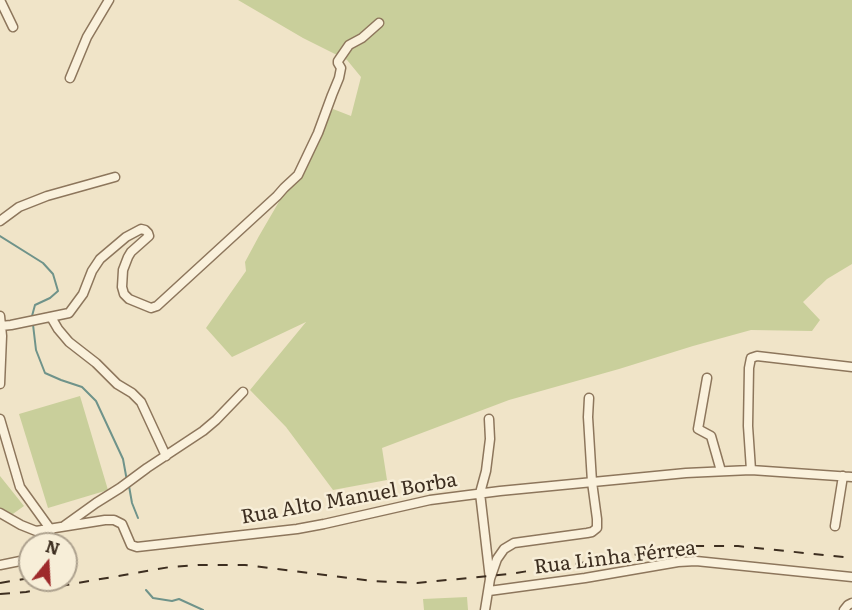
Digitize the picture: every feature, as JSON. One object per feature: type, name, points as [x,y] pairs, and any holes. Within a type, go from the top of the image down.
[{"type":"street","points":[[0,0],[13,27]]},
{"type":"street","points":[[70,78],[87,37],[109,0]]},
{"type":"street","points":[[1,326],[69,313],[83,294],[92,271],[100,259],[126,237],[141,229],[145,230],[149,236],[131,252],[123,270],[122,287],[129,299],[151,308],[157,306],[298,175],[318,133],[339,78],[341,68],[338,61],[349,45],[362,38],[379,23]]},
{"type":"street","points":[[0,221],[19,207],[115,177]]},
{"type":"street","points":[[0,316],[2,336],[0,384]]},
{"type":"street","points":[[51,316],[69,342],[141,402],[166,456]]},
{"type":"street","points":[[751,470],[748,426],[751,358],[757,356],[852,367]]},
{"type":"street","points":[[706,378],[698,429],[711,436],[722,471]]},
{"type":"street","points":[[0,513],[32,530],[62,528],[96,502],[203,431],[243,392]]},
{"type":"street","points":[[490,579],[497,559],[504,549],[514,543],[587,533],[597,528],[588,417],[589,398]]},
{"type":"street","points":[[0,419],[21,487],[51,530]]},
{"type":"street","points":[[485,610],[490,579],[480,493],[490,440],[489,419]]},
{"type":"street","name":"Rua Alto Manuel Borba","points":[[62,528],[114,520],[122,524],[131,545],[140,547],[297,529],[430,500],[501,490],[722,471],[751,470],[847,477]]},
{"type":"street","points":[[835,526],[847,477]]},
{"type":"street","points":[[0,565],[18,561]]},
{"type":"street","name":"Rua Linha Férrea","points":[[489,591],[696,561],[852,577]]},
{"type":"street","points":[[844,610],[852,603]]},
{"type":"green space","points":[[238,0],[852,0],[852,264],[827,279],[803,302],[820,320],[812,331],[751,330],[509,400],[382,448],[387,480],[333,490],[286,427],[250,390],[306,322],[232,357],[206,328],[246,271],[245,262],[333,109],[351,116],[361,77],[347,60],[303,38]]},
{"type":"green space","points":[[80,396],[108,490],[48,508],[19,414]]},
{"type":"green space","points":[[0,476],[24,506],[10,516],[0,508]]},
{"type":"green space","points":[[467,597],[468,610],[424,610],[423,599]]},
{"type":"waterway","points":[[0,236],[43,263],[53,274],[58,291],[50,298],[35,305],[32,316],[36,350],[45,373],[82,387],[96,401],[123,459],[127,481]]},
{"type":"waterway","points":[[129,486],[138,518]]},
{"type":"waterway","points":[[146,590],[153,598],[172,601],[179,599],[203,610]]},
{"type":"railway","points":[[0,594],[26,592],[170,567],[198,565],[245,565],[372,581],[417,583],[509,574],[691,546],[738,546],[852,558]]},
{"type":"railway","points":[[0,583],[18,580]]}]
